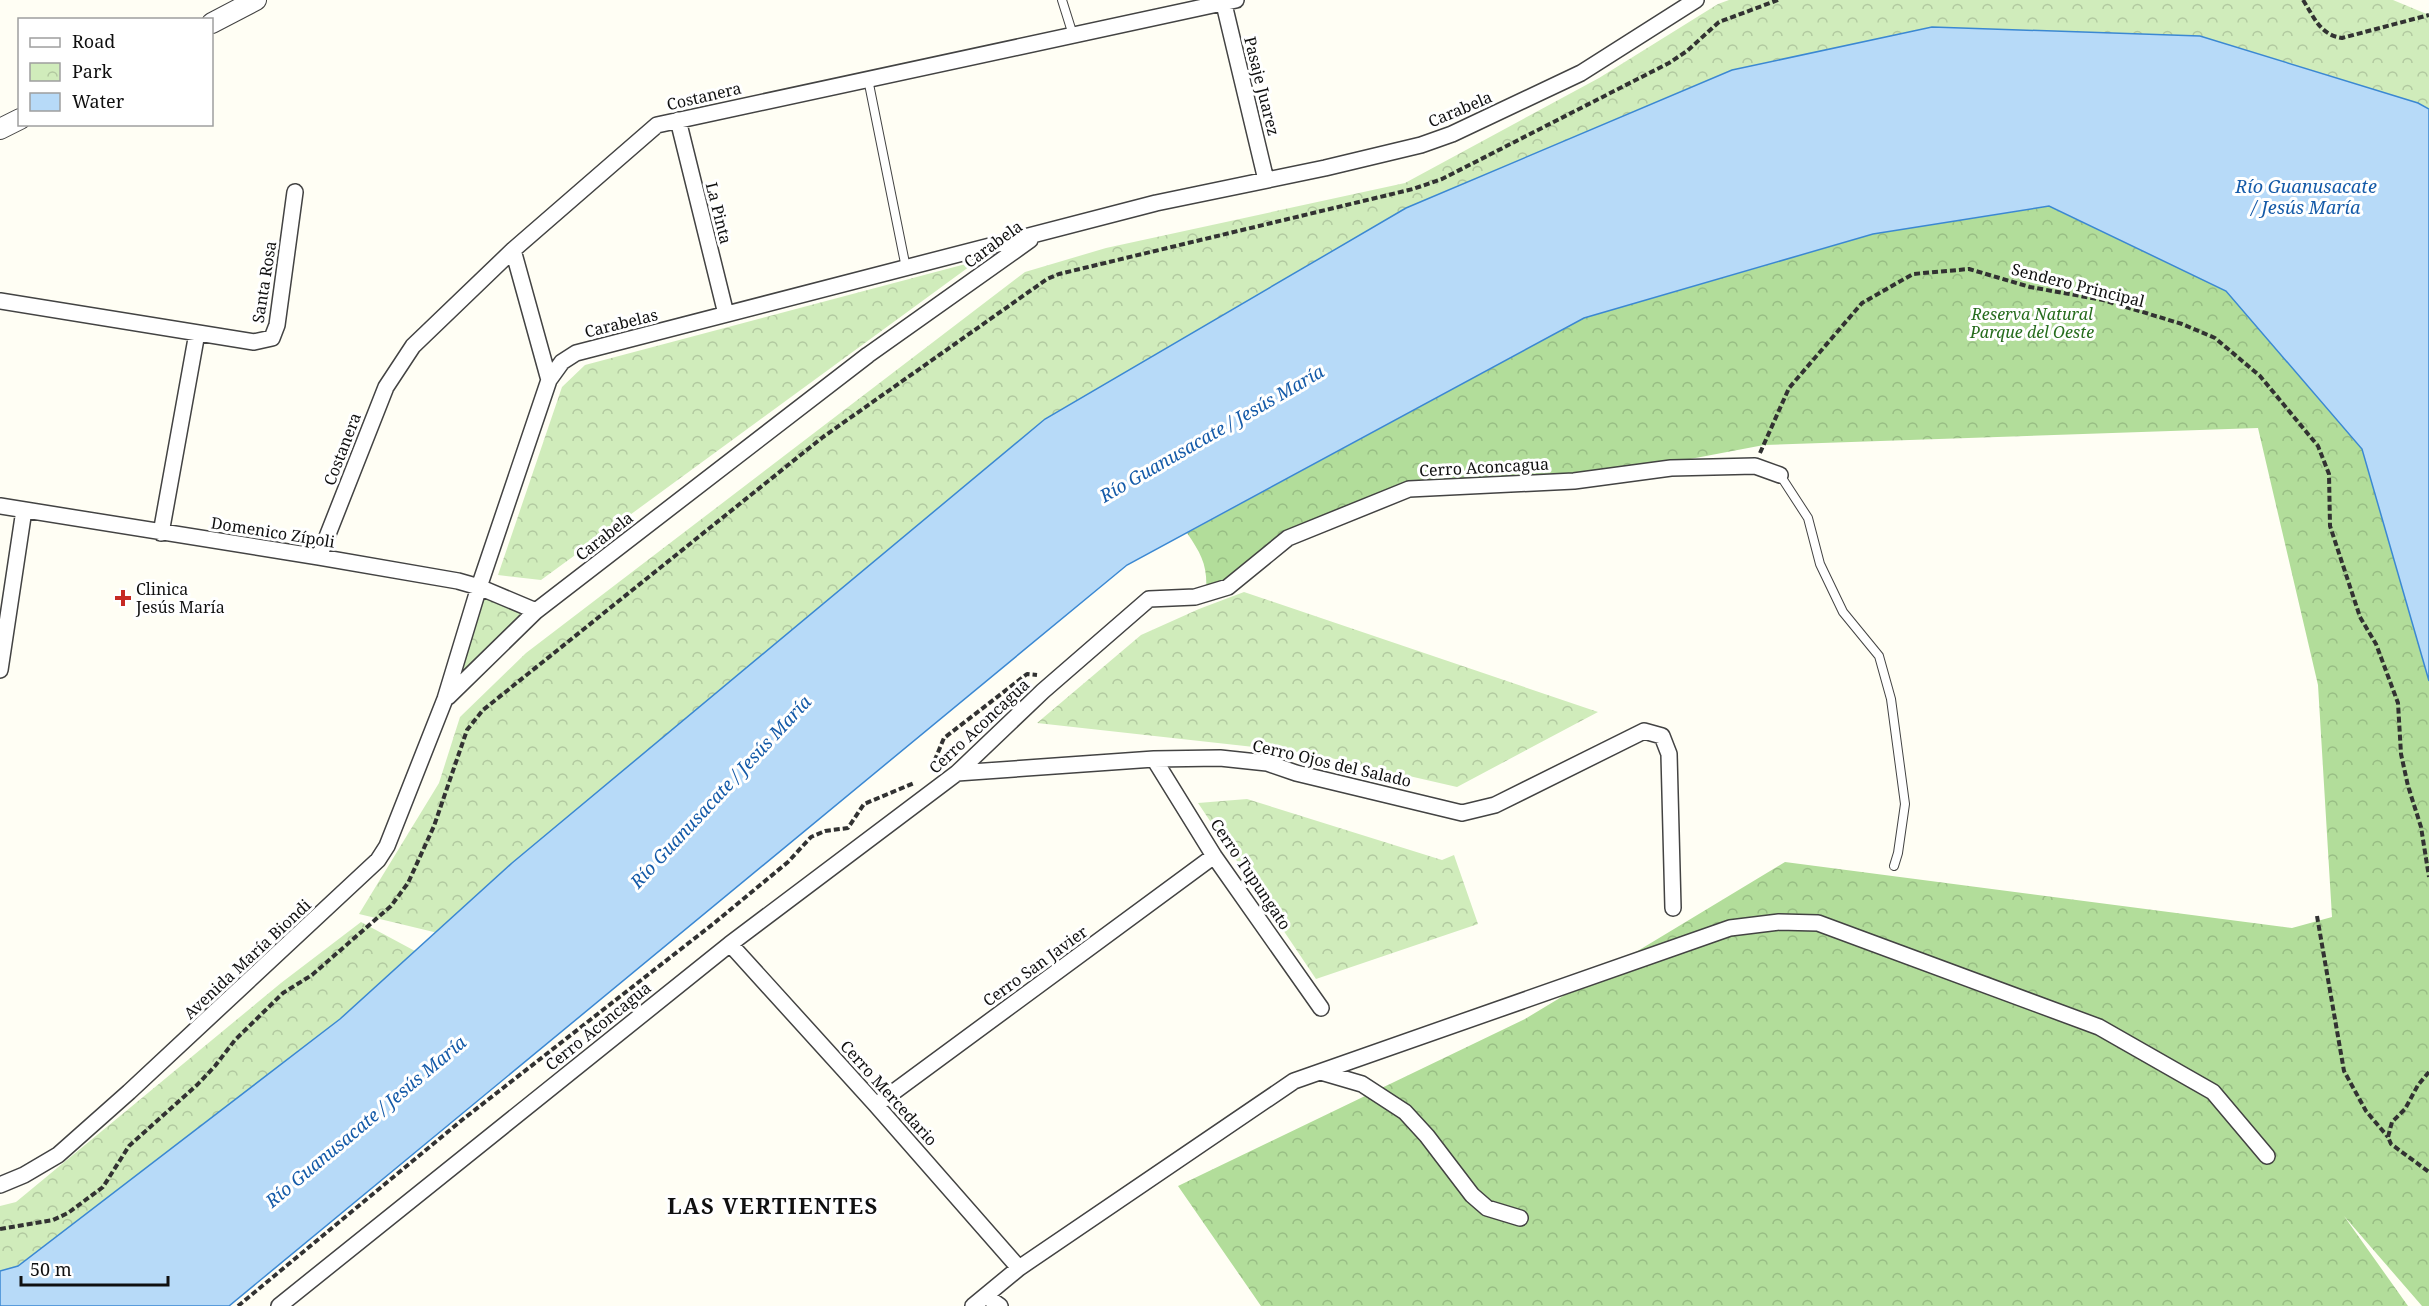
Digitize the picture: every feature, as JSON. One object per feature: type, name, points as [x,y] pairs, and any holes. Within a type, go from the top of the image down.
[{"type":"street","points":[[213,22],[256,0]]},
{"type":"street","name":"Carabela","points":[[445,699],[536,611],[859,362],[1037,234],[1156,203],[1389,153],[1452,134],[1581,73],[1696,0]]},
{"type":"street","name":"Costanera","points":[[320,557],[386,387],[413,346],[513,250],[657,126],[1227,1]]},
{"type":"street","name":"Pasaje Juarez","points":[[1227,1],[1266,180]]},
{"type":"street","points":[[0,129],[18,120]]},
{"type":"street","name":"La Pinta","points":[[678,120],[726,314]]},
{"type":"street","name":"Santa Rosa","points":[[0,301],[254,342],[272,338],[277,325],[296,192]]},
{"type":"street","name":"Carabelas","points":[[445,699],[479,587],[549,380],[562,362],[576,353],[1037,234]]},
{"type":"street","points":[[513,250],[549,380]]},
{"type":"street","points":[[162,533],[196,333]]},
{"type":"street","name":"Cerro Aconcagua","points":[[279,1306],[730,944],[957,773],[1044,690],[1149,599],[1194,597],[1228,587],[1288,538],[1409,489],[1574,481],[1671,468],[1755,465],[1780,475]]},
{"type":"street","name":"Domenico Zípoli","points":[[0,506],[320,557],[479,587],[536,611]]},
{"type":"street","points":[[0,670],[24,510]]},
{"type":"street","name":"Avenida María Biondi","points":[[0,1185],[58,1155],[367,873],[387,846],[445,699]]},
{"type":"street","name":"Cerro Ojos del Salado","points":[[957,773],[1154,759],[1220,758],[1267,763],[1296,773],[1462,813],[1495,805],[1644,731],[1662,736],[1669,754],[1673,909]]},
{"type":"street","name":"Cerro Tupungato","points":[[1154,759],[1214,856],[1321,1008]]},
{"type":"street","name":"Cerro San Javier","points":[[876,1105],[1214,856]]},
{"type":"street","points":[[973,1306],[1019,1268],[1294,1082],[1730,928],[1779,922],[1818,923],[2099,1027],[2213,1092],[2267,1156]]},
{"type":"street","name":"Cerro Mercedario","points":[[730,944],[1019,1268]]},
{"type":"street","points":[[1321,1072],[1362,1084],[1405,1112],[1427,1136],[1472,1195],[1487,1208],[1520,1218]]},
{"type":"street","points":[[986,1296],[1000,1306]]},
{"type":"lane","points":[[1062,0],[1074,35]]},
{"type":"lane","points":[[868,79],[906,268]]},
{"type":"lane","points":[[1780,475],[1808,518],[1820,564],[1843,612],[1879,656],[1891,699],[1905,804],[1894,866]]},
{"type":"path","points":[[0,1229],[53,1220],[68,1213],[103,1187],[129,1146],[198,1084],[235,1040],[284,993],[312,975],[392,906],[408,883],[434,826],[466,730],[483,710],[823,437],[1047,279],[1059,274],[1413,189],[1442,179],[1669,63],[1687,51],[1719,22],[1778,0]]},
{"type":"path","points":[[2302,0],[2324,33],[2342,38],[2429,15]]},
{"type":"path","name":"Sendero Principal","points":[[1755,465],[1789,388],[1862,303],[1913,274],[1969,269],[2030,287],[2103,300],[2182,324],[2215,338],[2260,376],[2318,446],[2330,474],[2330,525],[2360,617],[2376,644],[2398,703],[2401,754],[2421,827],[2429,877]]},
{"type":"path","points":[[924,776],[932,768],[944,738],[1027,674],[1038,675]]},
{"type":"path","points":[[238,1306],[462,1120],[722,917],[788,862],[811,837],[825,831],[848,828],[864,804],[915,783]]},
{"type":"path","points":[[2317,916],[2344,1071],[2366,1111],[2388,1137],[2391,1144],[2429,1172]]},
{"type":"path","points":[[2388,1137],[2392,1122],[2405,1109],[2418,1085],[2429,1072]]},
{"type":"green space","points":[[1729,0],[2393,0],[2429,15],[2429,109],[2418,103],[2200,36],[1732,70],[1406,208],[1045,419],[512,863],[442,934],[359,914],[439,783],[460,717],[526,653],[1025,272],[1106,248],[1405,183],[1599,78],[1718,4]]},
{"type":"green space","name":"Reserva Natural Parque del Oeste","points":[[2049,206],[2226,291],[2362,449],[2429,681],[2429,1306],[2422,1306],[2344,1216],[2408,1306],[1261,1306],[1178,1186],[1525,1019],[1785,862],[2292,928],[2332,917],[2318,685],[2258,428],[1764,445],[1574,481],[1409,489],[1288,538],[1206,594],[1203,561],[1187,533],[1584,318],[1873,234]]},
{"type":"green space","points":[[977,261],[541,580],[498,575],[562,387],[585,365]]},
{"type":"green space","points":[[1244,592],[1598,712],[1457,787],[1309,753],[1037,723],[1141,635]]},
{"type":"green space","points":[[482,597],[525,613],[455,682]]},
{"type":"green space","points":[[1247,799],[1442,860],[1454,855],[1478,924],[1316,979],[1198,803]]},
{"type":"green space","points":[[361,922],[415,951],[340,1019],[18,1266],[0,1271],[0,1206],[16,1202],[281,983]]},
{"type":"water","name":"Río Guanusacate / Jesús María","points":[[1932,27],[2200,36],[2418,103],[2429,109],[2429,681],[2362,449],[2226,291],[2049,206],[1873,234],[1584,318],[1127,565],[229,1306],[0,1306],[0,1271],[18,1266],[340,1019],[512,863],[1045,419],[1406,208],[1732,70]]},
{"type":"place","name":"Clinica Jesús María","points":[[123,598]]},
{"type":"district","name":"LAS VERTIENTES","points":[[773,1206]]}]
